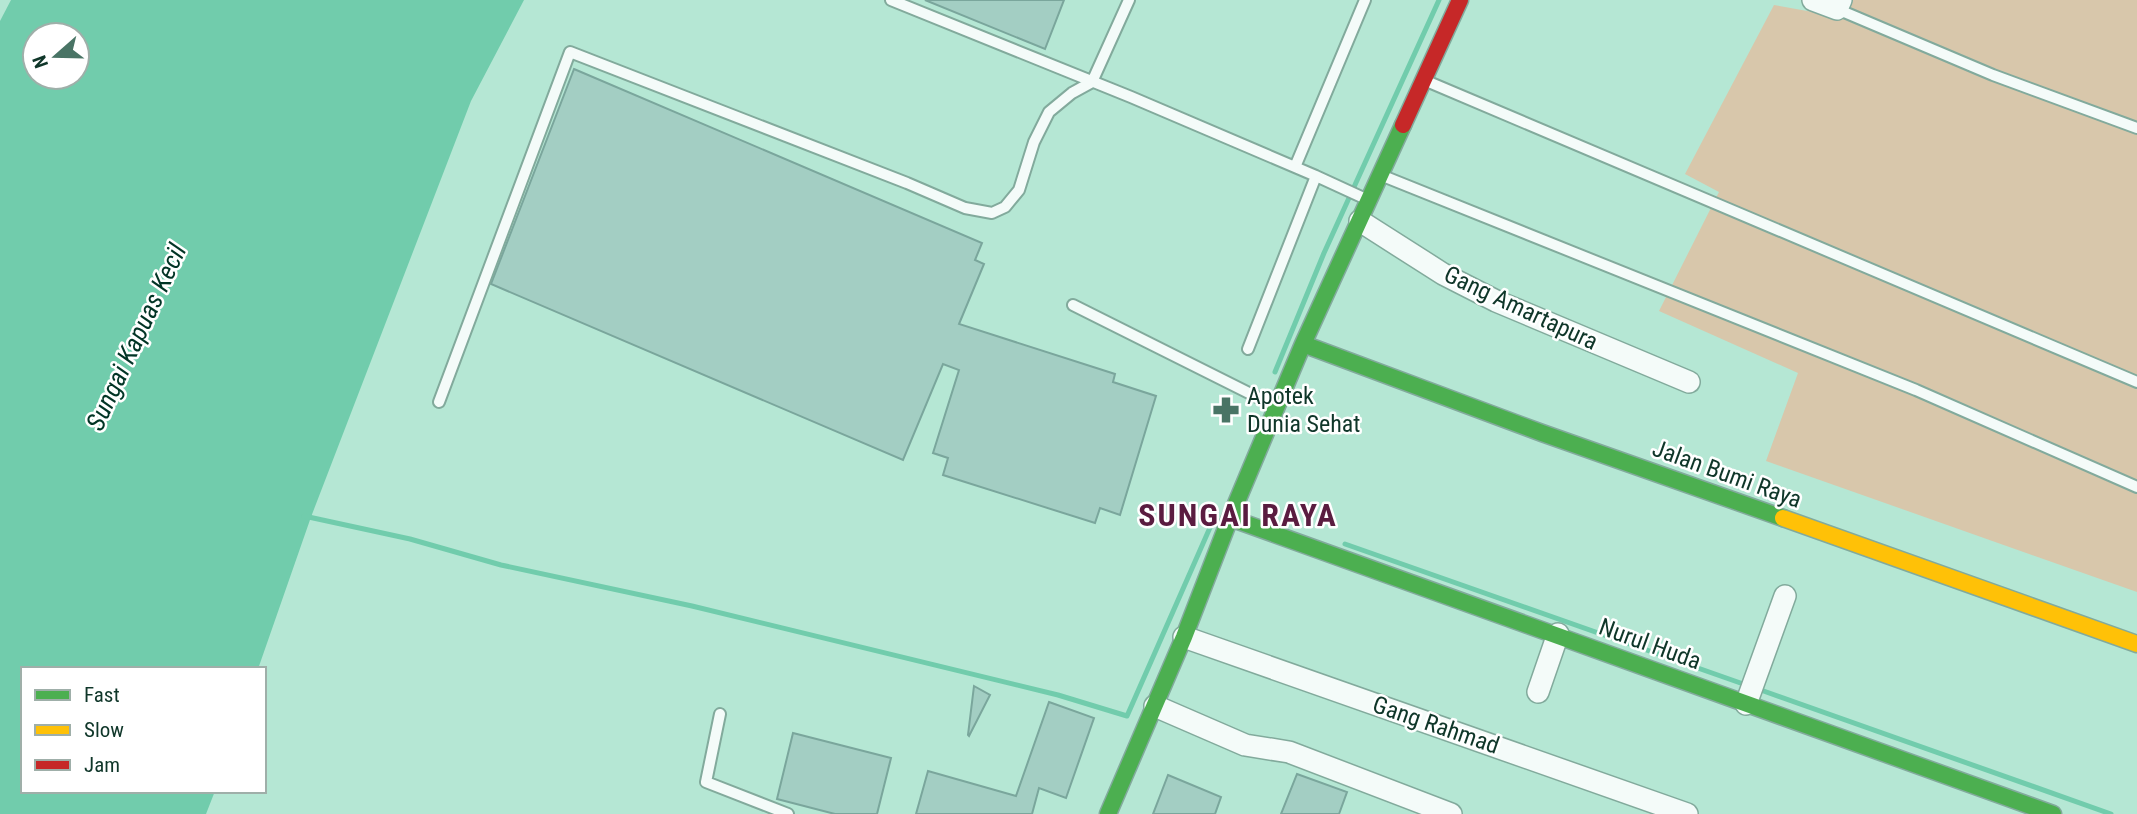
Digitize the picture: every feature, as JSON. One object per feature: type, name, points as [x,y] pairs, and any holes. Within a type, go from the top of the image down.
[{"type":"street","points":[[1108,814],[1184,637],[1230,518],[1303,344],[1360,221],[1364,198],[1379,174],[1460,0]]},
{"type":"street","points":[[1813,0],[1839,5]]},
{"type":"street","name":"Gang Amartapura","points":[[1360,221],[1443,274],[1496,301],[1689,382]]},
{"type":"street","name":"Jalan Bumi Raya","points":[[1303,344],[1542,433],[2137,645]]},
{"type":"street","name":"Nurul Huda","points":[[1230,518],[2053,814]]},
{"type":"street","points":[[1746,704],[1784,596]]},
{"type":"street","points":[[1538,692],[1558,634]]},
{"type":"street","name":"Gang Rahmad","points":[[1184,637],[1688,814]]},
{"type":"street","points":[[1155,706],[1245,745],[1289,752],[1409,807],[1451,814]]},
{"type":"lane","points":[[891,0],[1296,167],[1364,198]]},
{"type":"lane","points":[[439,402],[570,52],[965,208],[992,213],[1006,207],[1019,190],[1034,142],[1049,111],[1092,82],[1129,0]]},
{"type":"lane","points":[[1296,167],[1365,0]]},
{"type":"lane","points":[[1839,5],[1993,75],[2137,128]]},
{"type":"lane","points":[[1423,80],[2137,382]]},
{"type":"lane","points":[[1379,174],[1916,390],[2137,487]]},
{"type":"lane","points":[[1248,349],[1316,176]]},
{"type":"lane","points":[[1073,305],[1271,404]]},
{"type":"lane","points":[[720,714],[706,782],[788,814]]},
{"type":"shaded area","points":[[1842,0],[2137,0],[2137,592],[1766,461],[1798,373],[1659,311],[1719,192],[1685,174],[1774,5],[1835,16]]},
{"type":"water","name":"Sungai Kapuas Kecil","points":[[11,0],[524,0],[471,101],[311,517],[259,667],[21,667],[21,793],[214,793],[206,814],[0,814],[0,21]]},
{"type":"building","points":[[925,0],[1064,0],[1045,49]]},
{"type":"building","points":[[574,69],[982,243],[975,260],[984,264],[959,324],[1115,374],[1113,382],[1156,396],[1120,515],[1100,508],[1095,523],[943,475],[948,458],[933,453],[959,370],[943,364],[903,460],[491,284]]},
{"type":"building","points":[[974,686],[990,695],[969,736],[968,735]]},
{"type":"building","points":[[1049,702],[1094,718],[1066,798],[1039,788],[1032,814],[916,814],[928,771],[1016,796]]},
{"type":"building","points":[[793,733],[891,758],[877,814],[835,814],[777,799]]},
{"type":"building","points":[[1297,774],[1347,792],[1339,814],[1281,814]]},
{"type":"building","points":[[1168,775],[1221,797],[1215,814],[1153,814]]},
{"type":"waterway","points":[[1275,372],[1324,253],[1439,0]]},
{"type":"waterway","points":[[304,516],[410,539],[501,565],[692,606],[1058,695],[1127,716],[1212,523]]},
{"type":"waterway","points":[[1345,544],[1749,686]]},
{"type":"waterway","points":[[1758,689],[2111,814]]},
{"type":"traffic: fast","points":[[1108,814],[1184,637],[1230,518],[1303,344],[1403,125]]},
{"type":"traffic: fast","points":[[1303,344],[1542,433],[1783,518]]},
{"type":"traffic: fast","points":[[1230,518],[2053,814]]},
{"type":"traffic: slow","points":[[1783,518],[2137,644]]},
{"type":"traffic: jam","points":[[1403,125],[1460,0]]},
{"type":"place","name":"Apotek Dunia Sehat","points":[[1226,410]]},
{"type":"district","name":"SUNGAI RAYA","points":[[1238,515]]}]
